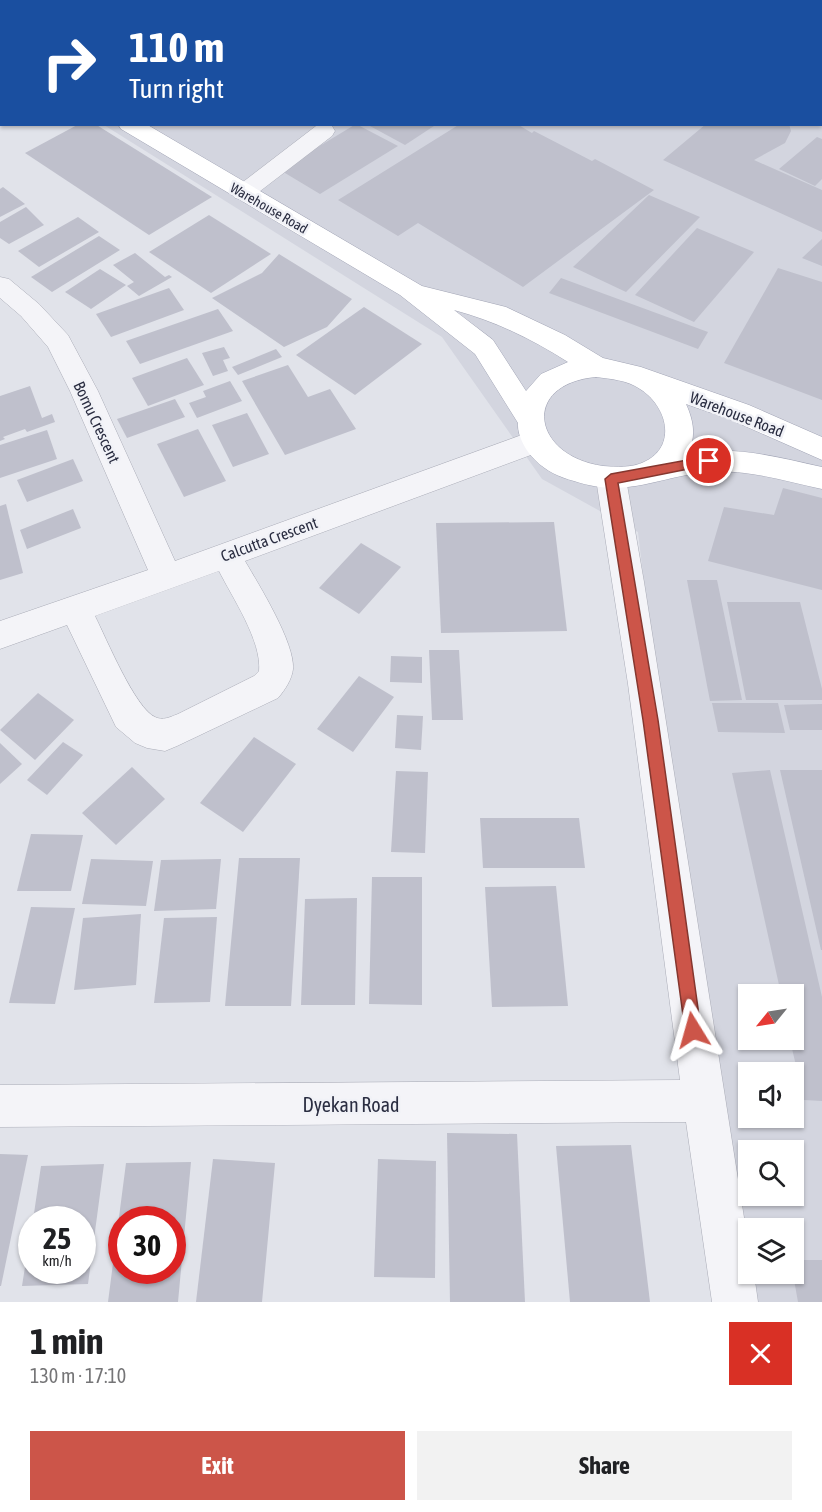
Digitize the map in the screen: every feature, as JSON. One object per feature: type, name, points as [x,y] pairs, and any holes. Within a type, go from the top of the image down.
[{"type":"main road","name":"Warehouse Road","points":[[132,126],[409,289],[484,347],[533,430]]},
{"type":"main road","name":"Warehouse Road","points":[[409,289],[497,313],[556,342],[596,367]]},
{"type":"main road","points":[[649,472],[667,461],[678,446],[681,429],[678,412],[667,396],[651,382],[625,371],[596,367],[570,371],[548,382],[534,398],[533,430],[549,456],[567,468],[588,476],[611,479],[709,461],[747,462],[822,478]]},
{"type":"main road","name":"Warehouse Road","points":[[651,382],[739,412],[822,449]]},
{"type":"street","points":[[243,193],[324,131]]},
{"type":"street","name":"Bornu Crescent","points":[[0,285],[30,310],[59,342],[84,392],[167,577]]},
{"type":"street","name":"Calcutta Crescent","points":[[0,635],[226,555],[533,430]]},
{"type":"street","points":[[611,479],[651,720],[703,1101],[735,1302]]},
{"type":"street","points":[[75,609],[128,716],[147,732],[165,735],[266,687],[274,678],[277,663],[272,646],[226,555]]},
{"type":"street","name":"Dyekan Road","points":[[0,1106],[703,1101]]},
{"type":"shaded area","points":[[106,126],[822,126],[822,1302],[729,1302],[638,532],[542,479],[442,337]]},
{"type":"building","points":[[75,126],[98,126],[212,197],[149,235],[25,153]]},
{"type":"building","points":[[353,126],[360,126],[398,146],[320,194],[280,170]]},
{"type":"building","points":[[370,126],[434,126],[405,145]]},
{"type":"building","points":[[457,126],[520,126],[592,161],[595,159],[654,190],[523,287],[418,223],[398,236],[338,200]]},
{"type":"building","points":[[704,126],[790,126],[791,131],[785,143],[754,160],[822,190],[822,232],[663,160]]},
{"type":"building","points":[[817,137],[822,139],[822,179],[815,186],[779,169]]},
{"type":"building","points":[[3,187],[25,204],[0,217],[0,189]]},
{"type":"building","points":[[649,195],[700,217],[626,292],[573,267]]},
{"type":"building","points":[[26,207],[44,225],[9,244],[0,238],[0,222]]},
{"type":"building","points":[[209,215],[271,254],[211,293],[149,252]]},
{"type":"building","points":[[78,217],[99,232],[39,267],[18,251]]},
{"type":"building","points":[[697,228],[754,252],[694,322],[635,295]]},
{"type":"building","points":[[99,236],[120,250],[52,292],[31,277]]},
{"type":"building","points":[[822,239],[822,266],[802,258]]},
{"type":"building","points":[[135,253],[165,277],[169,275],[172,277],[139,296],[127,286],[134,282],[113,265]]},
{"type":"building","points":[[279,254],[352,299],[327,327],[284,347],[212,298],[262,273]]},
{"type":"building","points":[[778,268],[822,282],[822,400],[724,363]]},
{"type":"building","points":[[100,269],[126,285],[91,309],[65,292]]},
{"type":"building","points":[[561,278],[708,332],[698,349],[549,293]]},
{"type":"building","points":[[169,288],[184,310],[111,337],[96,314]]},
{"type":"building","points":[[364,307],[422,344],[355,395],[296,355]]},
{"type":"building","points":[[218,309],[233,331],[140,364],[126,341]]},
{"type":"building","points":[[224,347],[230,358],[223,360],[228,371],[213,376],[202,353]]},
{"type":"building","points":[[276,349],[282,357],[238,375],[232,367]]},
{"type":"building","points":[[187,358],[204,385],[148,406],[132,378]]},
{"type":"building","points":[[288,365],[308,397],[330,389],[356,429],[285,455],[242,381]]},
{"type":"building","points":[[230,381],[242,401],[197,418],[189,403],[206,397],[203,391]]},
{"type":"building","points":[[30,386],[42,418],[52,414],[55,422],[27,432],[25,429],[3,437],[5,439],[0,441],[0,396]]},
{"type":"building","points":[[175,399],[185,417],[127,438],[117,419]]},
{"type":"building","points":[[247,413],[269,454],[233,467],[212,425]]},
{"type":"building","points":[[198,429],[226,481],[184,497],[157,444]]},
{"type":"building","points":[[47,430],[57,459],[0,478],[0,445]]},
{"type":"building","points":[[73,459],[83,481],[27,502],[17,480]]},
{"type":"building","points":[[783,488],[822,498],[822,590],[708,561],[724,507],[774,515]]},
{"type":"building","points":[[6,504],[23,573],[0,580],[0,506]]},
{"type":"building","points":[[73,509],[81,528],[27,549],[20,530]]},
{"type":"building","points":[[554,522],[567,631],[441,633],[436,523]]},
{"type":"building","points":[[361,543],[401,567],[359,614],[319,588]]},
{"type":"building","points":[[687,580],[717,580],[742,700],[710,701]]},
{"type":"building","points":[[727,602],[800,602],[822,689],[822,700],[746,700]]},
{"type":"building","points":[[429,650],[459,650],[463,720],[432,720]]},
{"type":"building","points":[[391,656],[422,657],[422,683],[390,682]]},
{"type":"building","points":[[359,676],[394,697],[353,752],[317,729]]},
{"type":"building","points":[[38,693],[74,720],[35,760],[0,730]]},
{"type":"building","points":[[712,703],[778,703],[785,733],[718,732]]},
{"type":"building","points":[[822,704],[822,730],[790,730],[784,705]]},
{"type":"building","points":[[397,715],[423,716],[421,750],[395,748]]},
{"type":"building","points":[[254,737],[296,764],[243,832],[200,803]]},
{"type":"building","points":[[63,742],[83,755],[47,795],[27,780]]},
{"type":"building","points":[[0,743],[22,764],[0,784]]},
{"type":"building","points":[[132,767],[165,799],[116,845],[82,813]]},
{"type":"building","points":[[770,770],[822,997],[822,1101],[804,1100],[804,1062],[795,1062],[792,1050],[804,1050],[804,984],[779,984],[732,773]]},
{"type":"building","points":[[780,770],[822,770],[822,950],[821,950]]},
{"type":"building","points":[[396,771],[428,772],[425,853],[391,852]]},
{"type":"building","points":[[480,818],[579,818],[585,868],[483,868]]},
{"type":"building","points":[[31,834],[83,835],[71,891],[17,891]]},
{"type":"building","points":[[239,858],[300,858],[291,1006],[225,1006]]},
{"type":"building","points":[[91,859],[153,861],[146,906],[82,904]]},
{"type":"building","points":[[221,859],[216,909],[154,911],[161,860]]},
{"type":"building","points":[[372,877],[422,877],[422,1005],[369,1004]]},
{"type":"building","points":[[556,886],[568,1006],[492,1007],[485,887]]},
{"type":"building","points":[[357,898],[355,1005],[301,1005],[305,899]]},
{"type":"building","points":[[31,907],[75,908],[55,1004],[9,1003]]},
{"type":"building","points":[[141,914],[136,985],[74,990],[83,918]]},
{"type":"building","points":[[217,917],[210,1002],[154,1003],[164,918]]},
{"type":"building","points":[[447,1133],[517,1134],[525,1302],[450,1302]]},
{"type":"building","points":[[631,1145],[650,1302],[570,1302],[556,1146]]},
{"type":"building","points":[[0,1154],[28,1155],[1,1286],[0,1286]]},
{"type":"building","points":[[213,1159],[275,1163],[262,1302],[196,1302]]},
{"type":"building","points":[[378,1159],[436,1161],[435,1278],[374,1277]]},
{"type":"building","points":[[191,1162],[186,1216],[186,1206],[120,1206],[126,1163]]},
{"type":"building","points":[[104,1164],[96,1224],[96,1206],[35,1206],[41,1166]]},
{"type":"building","points":[[804,1260],[822,1260],[822,1302],[798,1302],[795,1284],[804,1284]]},
{"type":"building","points":[[22,1284],[88,1284],[22,1286]]},
{"type":"building","points":[[110,1284],[180,1284],[178,1302],[108,1302]]},
{"type":"route","points":[[693,1030],[651,720],[611,479],[709,461]]}]
